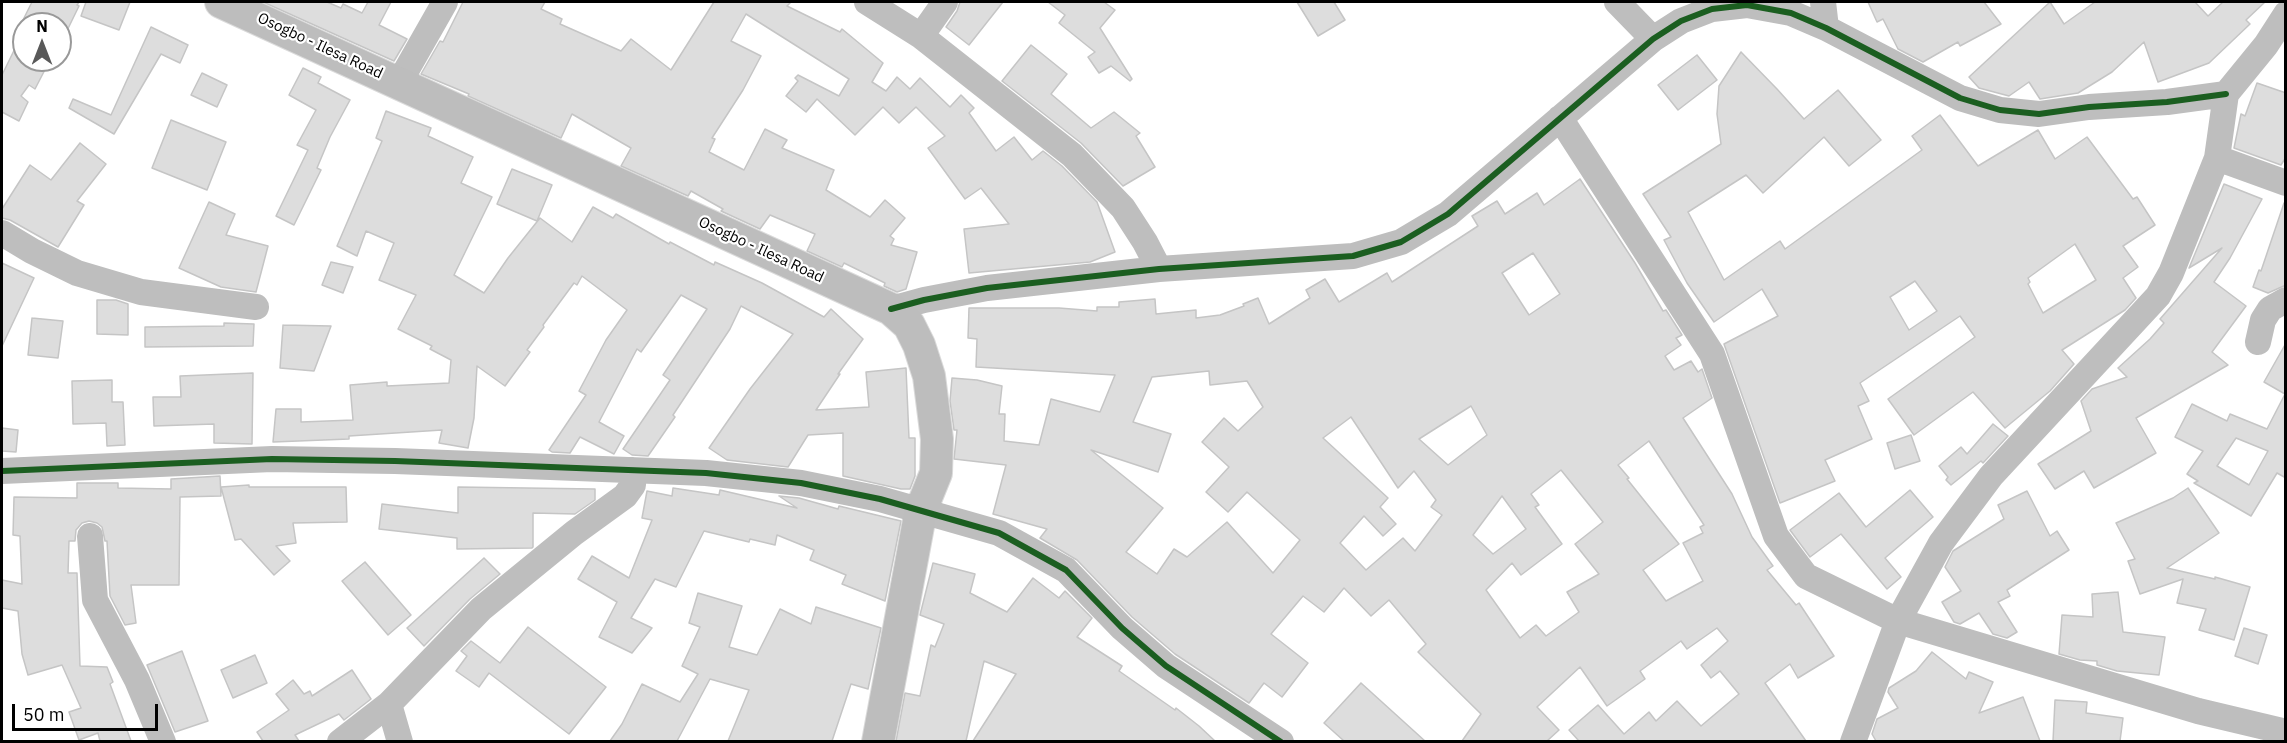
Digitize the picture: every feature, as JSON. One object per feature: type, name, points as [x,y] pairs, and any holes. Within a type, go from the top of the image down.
[{"type":"main road","name":"Osogbo - Ilesa Road","points":[[221,2],[891,309],[909,325],[919,345],[929,376],[937,439],[936,473],[921,510],[878,741]]},
{"type":"street","points":[[399,83],[445,2]]},
{"type":"street","points":[[867,2],[921,36],[1072,155],[1123,208],[1145,242],[1158,269]]},
{"type":"street","points":[[921,36],[945,2]]},
{"type":"street","points":[[1617,2],[1653,39]]},
{"type":"street","points":[[1823,2],[1826,28]]},
{"type":"street","points":[[891,309],[987,288],[1158,269],[1353,256],[1401,242],[1449,214],[1653,39],[1711,5],[1747,5],[1791,13],[1826,28],[1960,98],[2000,110],[2039,114],[2089,107],[2167,102],[2226,93]]},
{"type":"street","points":[[1853,741],[1898,621],[1941,543],[1991,476],[2158,296],[2171,273],[2217,158],[2226,93],[2266,45],[2286,14]]},
{"type":"street","points":[[1560,118],[1712,354],[1776,536],[1806,576],[1898,621],[2198,711],[2286,732]]},
{"type":"street","points":[[2217,158],[2286,183]]},
{"type":"street","points":[[2,233],[77,273],[141,292],[256,307]]},
{"type":"street","points":[[2258,342],[2263,320],[2270,309],[2286,300]]},
{"type":"street","points":[[2,471],[272,459],[632,470],[706,473],[801,483],[880,499],[999,532],[1066,570],[1122,628],[1166,666],[1281,741]]},
{"type":"street","points":[[340,741],[389,704],[481,609],[574,532],[625,496],[633,485],[632,470]]},
{"type":"street","points":[[90,536],[95,600],[137,680],[163,741]]},
{"type":"street","points":[[389,704],[400,741]]},
{"type":"building","points":[[32,2],[79,2],[72,20],[72,12],[27,12]]},
{"type":"building","points":[[86,2],[130,2],[119,30],[81,16]]},
{"type":"building","points":[[263,2],[327,2],[341,8],[343,4],[362,13],[368,2],[391,2],[379,25],[407,39],[394,61]]},
{"type":"building","points":[[463,2],[545,2],[541,9],[562,19],[560,24],[621,51],[631,39],[671,70],[714,2],[791,2],[787,6],[840,32],[842,29],[883,63],[872,82],[886,91],[897,77],[910,89],[920,78],[950,107],[961,95],[974,108],[969,113],[996,151],[1014,137],[1032,160],[1043,151],[1062,166],[1097,202],[1115,252],[1090,262],[969,273],[964,229],[1009,224],[981,188],[965,199],[949,177],[928,148],[945,136],[916,107],[899,123],[883,107],[855,135],[817,99],[806,112],[786,96],[798,81],[795,78],[798,75],[839,96],[849,79],[746,14],[731,41],[761,56],[743,90],[712,138],[715,139],[709,152],[744,170],[765,129],[787,140],[782,148],[834,170],[826,190],[870,217],[885,200],[905,218],[890,236],[894,239],[891,245],[917,252],[906,289],[897,292],[884,286],[885,283],[844,263],[842,267],[807,251],[815,234],[770,215],[760,229],[721,211],[723,209],[691,191],[688,196],[621,166],[631,148],[572,114],[561,138],[421,74],[440,41],[443,42]]},
{"type":"building","points":[[960,2],[1003,2],[969,45],[946,27]]},
{"type":"building","points":[[1048,2],[1104,2],[1115,10],[1100,28],[1132,79],[1130,81],[1111,66],[1099,73],[1088,57],[1095,52],[1059,23],[1065,15]]},
{"type":"building","points":[[1297,2],[1334,2],[1345,20],[1318,36]]},
{"type":"building","points":[[1868,2],[1984,2],[2001,24],[1960,46],[1958,42],[1923,62],[1898,49],[1883,19],[1877,22]]},
{"type":"building","points":[[2050,2],[2064,24],[2095,2],[2195,2],[2208,16],[2223,2],[2265,2],[2246,20],[2250,24],[2209,63],[2158,82],[2144,42],[2112,72],[2078,93],[2040,99],[2029,82],[2009,96],[1979,88],[1969,77]]},
{"type":"building","points":[[151,27],[188,45],[180,63],[161,54],[114,134],[69,108],[73,99],[111,115]]},
{"type":"building","points":[[1031,45],[1067,74],[1051,94],[1091,128],[1114,112],[1140,133],[1136,136],[1155,167],[1123,186],[1081,143],[1002,81]]},
{"type":"building","points":[[1741,52],[1804,119],[1838,90],[1881,140],[1849,166],[1824,137],[1763,193],[1746,175],[1688,212],[1724,280],[1780,241],[1785,249],[1922,150],[1912,136],[1940,115],[1978,166],[2038,130],[2055,159],[2087,137],[2133,199],[2137,197],[2155,225],[2123,246],[2138,267],[2123,278],[2136,298],[2125,310],[2062,350],[2074,364],[2050,391],[2005,428],[1973,392],[1914,435],[1888,399],[1975,337],[1960,316],[1860,383],[1869,401],[1858,406],[1872,439],[1825,460],[1835,481],[1780,503],[1724,344],[1778,316],[1762,289],[1714,322],[1687,283],[1664,240],[1671,237],[1643,194],[1721,144],[1717,114],[1719,86]],"holes":[[[2075,244],[2096,280],[2043,313],[2028,284],[2030,282],[2028,278]],[[1915,281],[1937,311],[1909,330],[1890,297]]]},
{"type":"building","points":[[12,55],[12,72],[44,72],[35,89],[29,85],[21,96],[28,102],[19,121],[2,112],[2,75]]},
{"type":"building","points":[[1697,55],[1717,80],[1678,110],[1658,85]]},
{"type":"building","points":[[303,68],[321,77],[318,83],[350,100],[330,137],[317,168],[321,170],[294,225],[276,216],[308,150],[297,145],[316,110],[289,95]]},
{"type":"building","points":[[202,73],[227,85],[217,107],[191,95]]},
{"type":"building","points":[[2257,83],[2286,93],[2286,157],[2281,165],[2234,148],[2241,114],[2245,116]]},
{"type":"building","points":[[386,111],[431,128],[428,136],[473,157],[461,183],[492,197],[454,275],[484,293],[540,218],[572,242],[593,207],[613,218],[616,214],[669,244],[670,242],[714,265],[715,262],[762,283],[824,317],[831,309],[863,339],[816,410],[869,407],[866,372],[906,368],[909,438],[915,438],[915,476],[910,489],[843,476],[843,433],[808,435],[788,467],[727,460],[709,448],[750,389],[793,334],[741,306],[730,329],[648,456],[632,455],[623,449],[670,380],[663,375],[707,309],[681,295],[641,352],[637,349],[599,422],[624,436],[614,454],[580,437],[570,453],[552,452],[549,450],[586,395],[579,391],[606,340],[627,310],[582,276],[577,285],[574,283],[543,325],[544,327],[527,350],[530,352],[505,386],[477,366],[474,418],[468,448],[439,443],[442,430],[349,436],[349,439],[273,442],[276,409],[301,409],[301,422],[353,420],[350,385],[387,382],[387,386],[449,383],[451,360],[430,349],[432,346],[398,329],[416,295],[379,280],[394,243],[366,231],[357,256],[337,246],[382,141],[376,138]]},
{"type":"building","points":[[171,120],[226,142],[207,190],[152,168]]},
{"type":"building","points":[[80,143],[106,164],[77,201],[84,205],[58,247],[10,220],[2,218],[2,209],[30,165],[51,180]]},
{"type":"building","points":[[512,169],[552,185],[537,221],[497,204]]},
{"type":"building","points":[[1580,179],[1635,263],[1663,311],[1666,310],[1682,335],[1676,338],[1681,345],[1665,356],[1674,370],[1691,361],[1698,372],[1702,369],[1712,398],[1683,418],[1732,494],[1752,537],[1773,566],[1767,570],[1796,605],[1799,603],[1834,656],[1798,678],[1790,664],[1765,683],[1806,741],[1579,741],[1569,730],[1598,705],[1624,734],[1649,712],[1656,721],[1677,701],[1701,726],[1739,694],[1720,671],[1711,678],[1701,665],[1728,641],[1717,628],[1687,649],[1681,641],[1640,671],[1645,679],[1607,706],[1580,667],[1537,707],[1559,730],[1547,741],[1462,741],[1481,714],[1418,652],[1426,644],[1389,600],[1371,616],[1344,588],[1324,612],[1303,596],[1271,634],[1308,663],[1282,697],[1264,683],[1249,703],[1175,654],[1132,617],[1077,560],[1040,538],[1047,529],[993,514],[1006,465],[954,459],[957,430],[954,430],[950,401],[952,378],[977,380],[1002,386],[999,414],[1005,414],[1004,441],[1039,445],[1051,399],[1100,412],[1115,375],[976,367],[977,339],[968,338],[969,308],[1059,308],[1097,311],[1097,307],[1119,307],[1119,302],[1155,299],[1156,314],[1196,310],[1196,318],[1220,315],[1258,298],[1269,324],[1310,298],[1306,290],[1325,279],[1339,302],[1387,273],[1392,282],[1478,226],[1472,216],[1497,201],[1505,214],[1537,193],[1544,205]],"holes":[[[1533,253],[1560,294],[1529,315],[1502,273]],[[1209,371],[1210,385],[1247,381],[1263,407],[1238,431],[1224,418],[1202,442],[1229,467],[1206,492],[1228,512],[1247,492],[1300,540],[1273,573],[1227,522],[1187,557],[1174,549],[1157,574],[1126,552],[1163,508],[1091,450],[1158,472],[1171,434],[1133,422],[1152,377]],[[1471,406],[1487,435],[1448,465],[1419,439]],[[1351,417],[1398,488],[1414,471],[1436,500],[1431,507],[1442,515],[1415,551],[1403,538],[1366,570],[1340,543],[1364,516],[1383,536],[1396,524],[1380,507],[1388,498],[1323,438]],[[1649,441],[1704,525],[1700,527],[1703,533],[1683,543],[1703,581],[1666,601],[1643,570],[1679,544],[1627,479],[1629,478],[1618,465]],[[1561,470],[1603,522],[1575,544],[1599,574],[1567,592],[1579,612],[1546,636],[1536,625],[1520,638],[1486,590],[1512,563],[1521,575],[1562,544],[1535,507],[1539,505],[1531,494]],[[1502,496],[1526,529],[1493,554],[1473,535]]]},
{"type":"building","points":[[2224,184],[2262,199],[2230,258],[2214,282],[2246,306],[2212,352],[2228,365],[2136,418],[2156,453],[2094,488],[2084,471],[2055,489],[2038,464],[2091,431],[2081,401],[2092,389],[2127,377],[2118,368],[2164,323],[2160,319],[2222,248],[2189,268]]},
{"type":"building","points":[[209,202],[235,214],[226,235],[268,246],[256,292],[221,287],[179,268]]},
{"type":"building","points":[[2284,203],[2286,203],[2286,285],[2268,293],[2253,287],[2259,270],[2261,271]]},
{"type":"building","points":[[331,262],[353,267],[343,293],[322,285]]},
{"type":"building","points":[[2,263],[34,278],[2,346]]},
{"type":"building","points":[[97,300],[116,300],[128,304],[128,335],[97,334]]},
{"type":"building","points":[[32,318],[63,321],[58,358],[28,355]]},
{"type":"building","points":[[224,323],[254,324],[253,346],[145,347],[145,327],[224,326]]},
{"type":"building","points":[[283,325],[331,326],[314,371],[280,368]]},
{"type":"building","points":[[2286,343],[2286,478],[2277,473],[2251,516],[2194,483],[2198,481],[2187,474],[2203,451],[2175,437],[2192,404],[2227,421],[2230,414],[2267,429],[2285,394],[2264,382]],"holes":[[[2236,438],[2268,451],[2249,485],[2217,466]]]},
{"type":"building","points":[[253,373],[252,444],[214,443],[214,424],[154,426],[153,397],[181,397],[180,376]]},
{"type":"building","points":[[112,380],[112,402],[123,402],[125,445],[107,446],[106,423],[73,424],[72,381]]},
{"type":"building","points":[[1993,424],[2008,436],[1983,463],[1981,461],[1951,485],[1939,466],[1961,447],[1967,454]]},
{"type":"building","points":[[2,428],[18,430],[16,452],[2,451]]},
{"type":"building","points":[[1911,435],[1920,461],[1895,469],[1887,443]]},
{"type":"building","points":[[220,476],[221,496],[180,497],[179,585],[131,585],[136,623],[125,625],[110,596],[107,541],[105,541],[102,527],[89,521],[82,523],[76,530],[75,541],[69,541],[68,573],[77,573],[80,666],[107,667],[113,682],[110,684],[131,741],[100,741],[98,733],[79,740],[69,712],[81,708],[62,665],[28,675],[22,654],[18,611],[2,608],[2,580],[22,584],[20,536],[13,535],[14,497],[77,498],[77,483],[118,483],[118,488],[171,489],[171,479]]},
{"type":"building","points":[[249,485],[249,487],[346,487],[347,522],[293,523],[296,543],[276,546],[290,561],[274,575],[241,539],[235,540],[221,487]]},
{"type":"building","points":[[458,487],[595,489],[595,500],[575,514],[533,513],[532,548],[457,549],[457,538],[379,529],[382,504],[458,513]]},
{"type":"building","points":[[673,488],[719,495],[720,490],[797,508],[779,496],[799,498],[838,509],[839,506],[901,521],[885,601],[842,584],[846,575],[810,560],[814,550],[777,535],[775,545],[750,539],[749,542],[704,531],[676,587],[655,579],[631,618],[652,628],[632,653],[599,637],[617,602],[578,579],[592,556],[629,578],[652,520],[642,518],[647,491],[672,496]]},
{"type":"building","points":[[2188,488],[2219,533],[2167,568],[2215,579],[2215,577],[2250,587],[2234,640],[2199,630],[2206,609],[2177,603],[2183,579],[2140,594],[2128,561],[2135,559],[2116,523],[2173,498]]},
{"type":"building","points":[[1910,490],[1933,517],[1885,558],[1901,577],[1887,589],[1841,534],[1810,557],[1790,530],[1839,493],[1866,527]]},
{"type":"building","points":[[2027,491],[2050,536],[2057,531],[2069,550],[2007,590],[2010,596],[1998,602],[2017,632],[2007,638],[1993,634],[1979,613],[1960,624],[1954,622],[1942,602],[1961,591],[1945,567],[1953,551],[2004,519],[1998,505]]},
{"type":"building","points":[[484,558],[500,574],[470,599],[424,646],[407,628]]},
{"type":"building","points":[[365,562],[411,615],[388,635],[342,581]]},
{"type":"building","points":[[933,563],[975,574],[970,593],[1007,612],[1033,578],[1059,598],[1065,591],[1092,618],[1077,637],[1122,666],[1119,671],[1175,710],[1176,708],[1215,741],[973,741],[1016,674],[984,661],[966,741],[896,741],[905,693],[920,696],[931,645],[935,647],[944,624],[920,615]]},
{"type":"building","points":[[2118,592],[2123,632],[2165,637],[2159,675],[2117,671],[2097,665],[2097,661],[2080,660],[2059,654],[2062,615],[2093,617],[2092,594]]},
{"type":"building","points":[[698,593],[742,606],[729,647],[757,655],[780,609],[811,624],[816,607],[881,628],[868,689],[851,684],[832,741],[728,741],[749,690],[710,679],[677,741],[610,741],[622,724],[642,684],[680,702],[698,674],[682,666],[700,627],[689,623]]},
{"type":"building","points":[[528,627],[606,687],[569,734],[489,673],[479,687],[456,671],[467,656],[461,651],[471,641],[500,663]]},
{"type":"building","points":[[2244,628],[2267,635],[2258,664],[2235,656]]},
{"type":"building","points":[[182,651],[208,721],[175,732],[147,665]]},
{"type":"building","points":[[1932,652],[1966,679],[1969,672],[1993,682],[1979,713],[2023,697],[2040,741],[1876,741],[1872,734],[1877,719],[1898,708],[1888,692],[1889,688],[1916,671]]},
{"type":"building","points":[[255,655],[267,683],[233,698],[221,670]]},
{"type":"building","points":[[352,670],[371,699],[344,720],[339,714],[295,735],[299,741],[263,741],[257,732],[289,710],[276,694],[293,680],[304,694],[310,691],[312,696]]},
{"type":"building","points":[[1361,683],[1425,741],[1344,741],[1324,723]]},
{"type":"building","points":[[2055,700],[2087,702],[2086,713],[2123,718],[2120,741],[2053,741]]},
{"type":"cycle path","points":[[891,309],[987,288],[1159,269],[1353,256],[1401,242],[1448,214],[1653,39],[1681,21],[1712,9],[1747,5],[1791,13],[1826,28],[1960,98],[2000,110],[2039,114],[2226,94]]},
{"type":"cycle path","points":[[2,471],[272,459],[395,461],[706,473],[801,483],[880,499],[999,533],[1066,570],[1122,628],[1166,666],[1281,742]]}]
